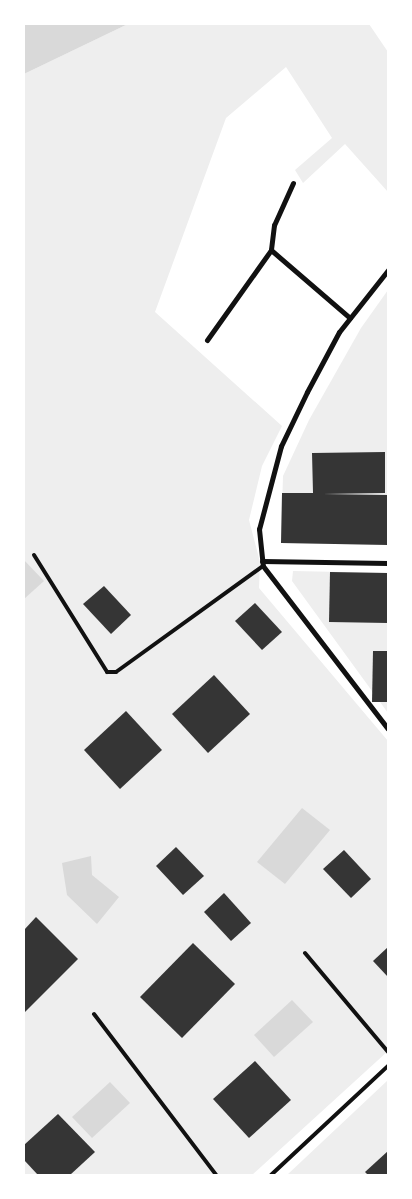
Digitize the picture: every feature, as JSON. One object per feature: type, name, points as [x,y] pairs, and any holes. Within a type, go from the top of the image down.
[{"type":"street","points":[[208,340],[271,250],[274,225],[293,183]]},
{"type":"street","points":[[271,250],[350,318]]},
{"type":"street","points":[[388,270],[350,318],[281,446],[261,510],[262,564],[388,728]]},
{"type":"street","points":[[262,564],[388,563]]},
{"type":"lane","points":[[34,556],[107,672],[116,672],[262,564]]},
{"type":"lane","points":[[305,953],[388,1052]]},
{"type":"lane","points":[[94,1014],[216,1175]]},
{"type":"lane","points":[[271,1175],[388,1066]]},
{"type":"shaded area","points":[[24,24],[128,24],[24,74]]},
{"type":"shaded area","points":[[128,24],[369,24],[388,52],[388,192],[345,144],[303,183],[295,170],[332,138],[286,67],[226,118],[155,312],[282,426],[262,466],[249,520],[260,562],[259,588],[388,741],[388,1051],[252,1175],[24,1175],[24,74]]},
{"type":"shaded area","points":[[388,290],[388,545],[281,543],[283,476],[309,420],[361,328]]},
{"type":"shaded area","points":[[24,560],[44,581],[24,599]]},
{"type":"shaded area","points":[[293,571],[388,573],[388,713],[292,581]]},
{"type":"shaded area","points":[[302,808],[330,830],[285,884],[257,862]]},
{"type":"shaded area","points":[[91,856],[92,875],[119,897],[97,924],[67,895],[62,863]]},
{"type":"shaded area","points":[[292,1000],[313,1022],[274,1057],[254,1035]]},
{"type":"shaded area","points":[[388,1080],[388,1175],[287,1175]]},
{"type":"shaded area","points":[[110,1082],[130,1103],[92,1138],[72,1117]]},
{"type":"building","points":[[385,452],[385,493],[323,494],[388,495],[388,545],[281,543],[282,493],[313,493],[312,453]]},
{"type":"building","points":[[330,572],[388,573],[388,623],[329,622]]},
{"type":"building","points":[[104,586],[131,615],[111,634],[83,604]]},
{"type":"building","points":[[255,603],[282,632],[262,650],[235,621]]},
{"type":"building","points":[[373,651],[388,651],[388,702],[372,702]]},
{"type":"building","points":[[214,675],[250,714],[208,753],[172,714]]},
{"type":"building","points":[[126,711],[162,750],[120,789],[84,750]]},
{"type":"building","points":[[176,847],[204,876],[183,895],[156,866]]},
{"type":"building","points":[[344,850],[371,879],[351,898],[323,869]]},
{"type":"building","points":[[224,893],[251,923],[231,941],[204,912]]},
{"type":"building","points":[[36,917],[78,959],[25,1012],[24,930]]},
{"type":"building","points":[[193,943],[235,984],[182,1038],[140,997]]},
{"type":"building","points":[[388,947],[388,977],[373,961]]},
{"type":"building","points":[[255,1061],[291,1100],[249,1138],[213,1099]]},
{"type":"building","points":[[58,1114],[95,1152],[70,1175],[38,1175],[24,1160],[24,1145]]},
{"type":"building","points":[[388,1151],[388,1175],[368,1175],[365,1172]]}]
